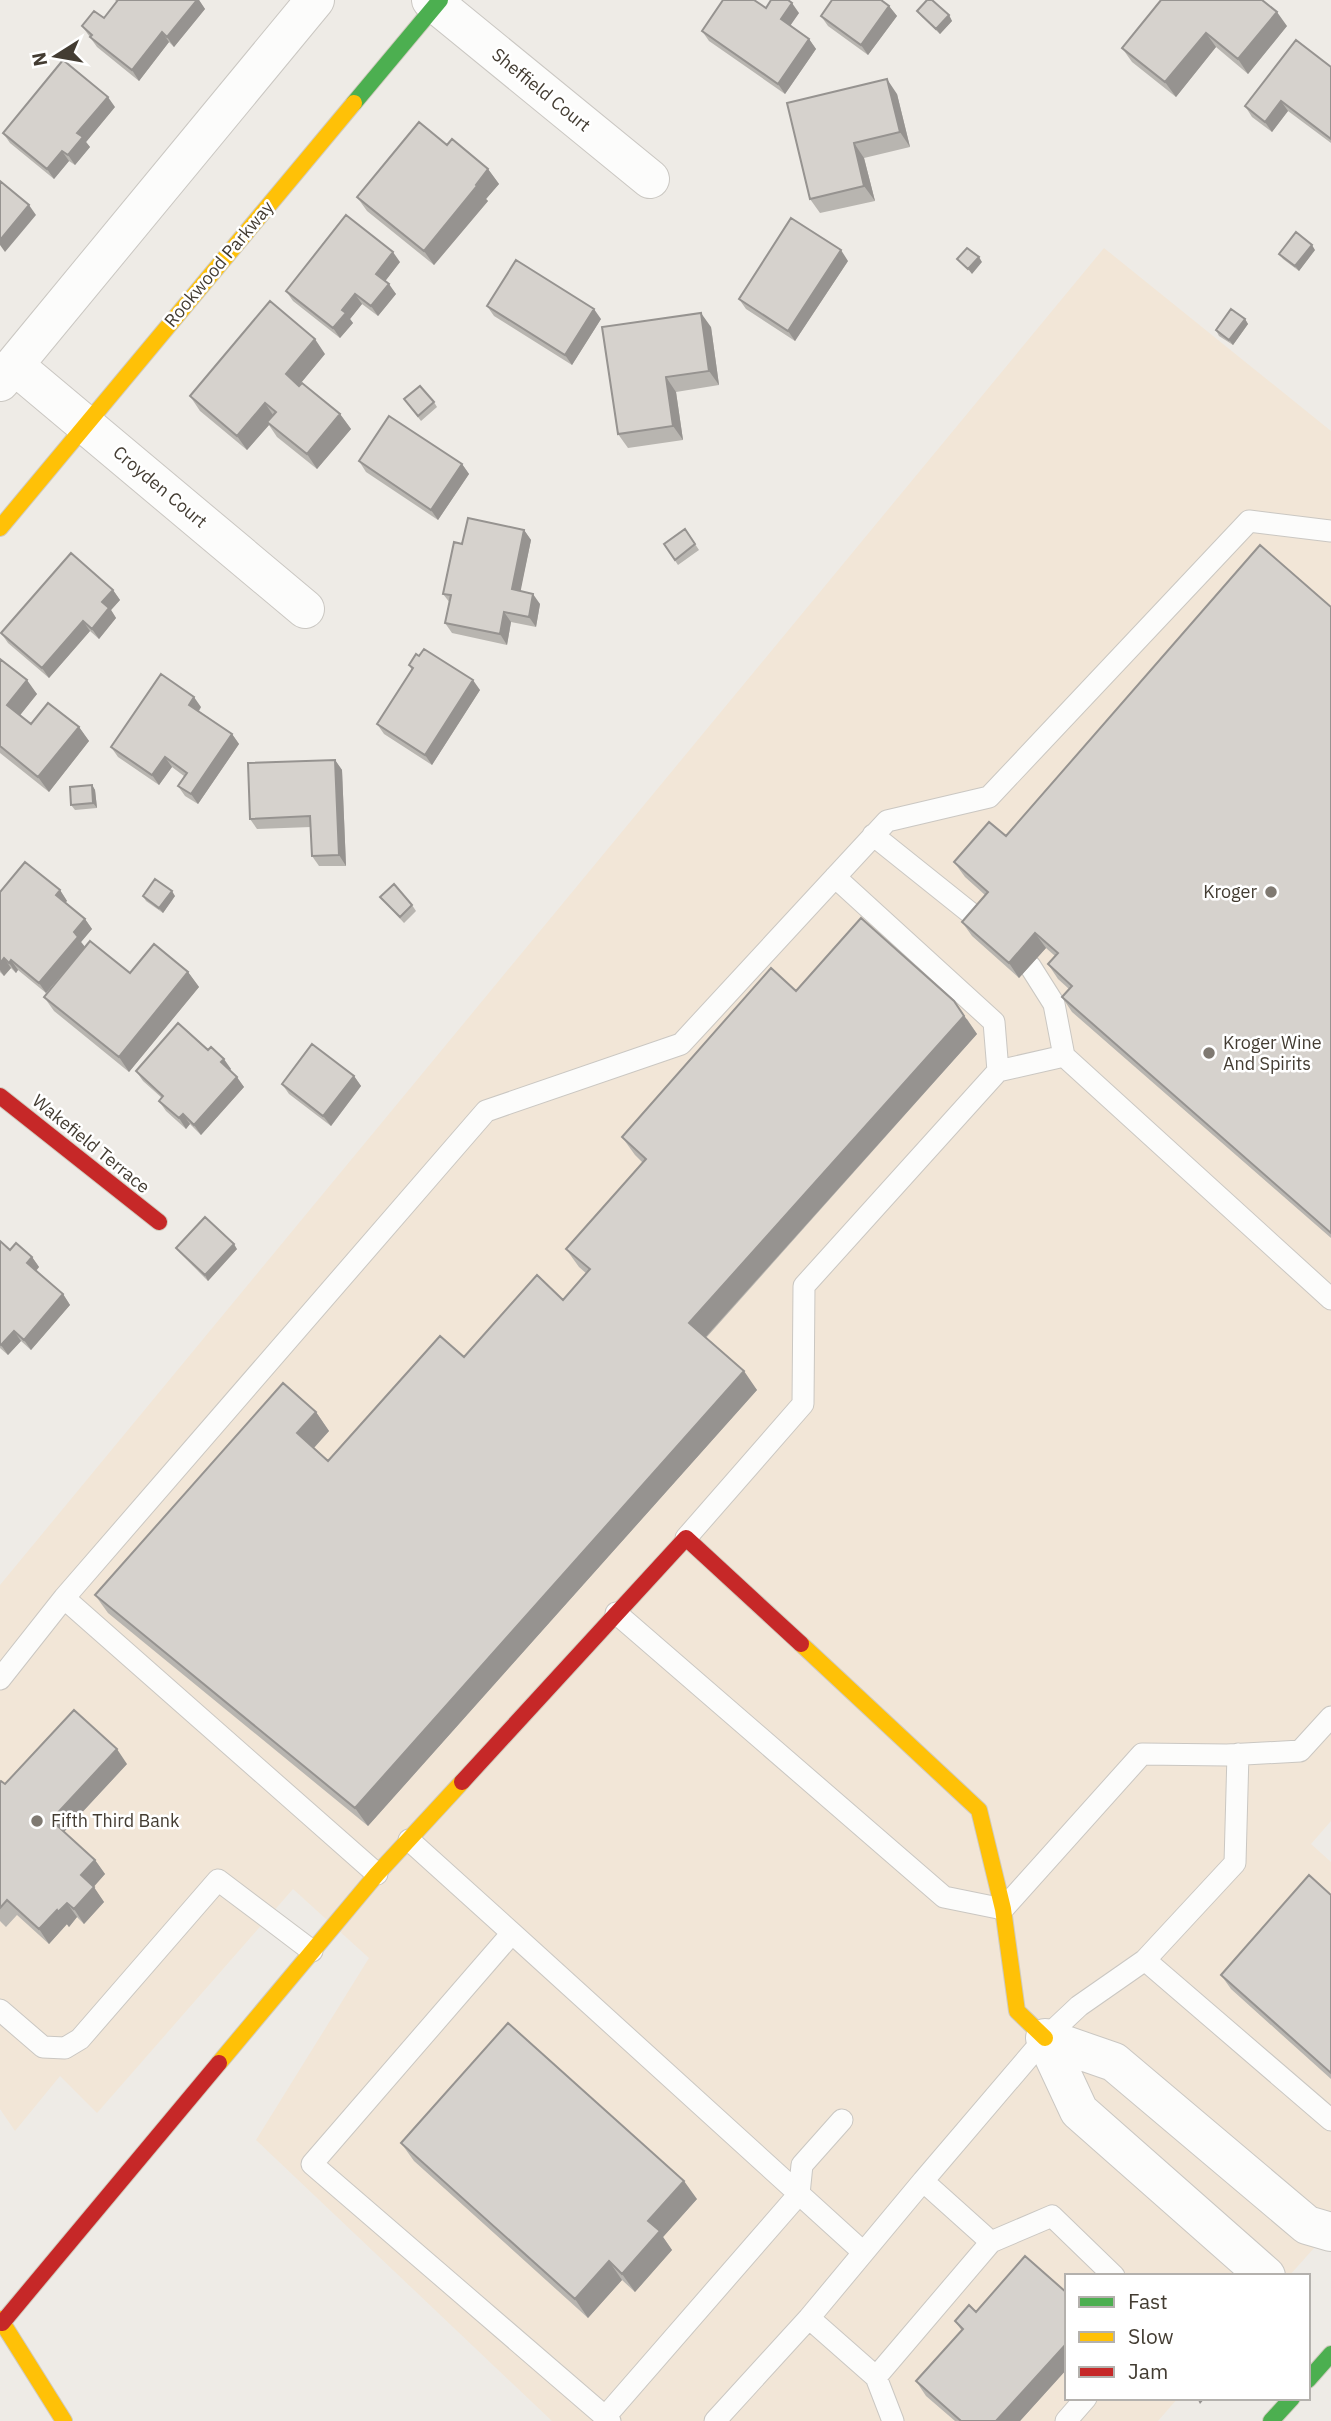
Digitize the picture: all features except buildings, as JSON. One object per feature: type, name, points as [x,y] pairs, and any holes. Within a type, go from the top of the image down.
[{"type":"main road","name":"Rookwood Parkway","points":[[0,528],[436,2]]},
{"type":"main road","name":"Wakefield Terrace","points":[[0,1096],[159,1222]]},
{"type":"main road","points":[[64,2421],[1,2321],[377,1874],[686,1538],[979,1810],[1003,1909],[1017,2011],[1045,2038]]},
{"type":"main road","points":[[1271,2421],[1288,2400]]},
{"type":"street","points":[[7,373],[315,0]]},
{"type":"street","name":"Sheffield Court","points":[[436,2],[650,179]]},
{"type":"street","name":"Croyden Court","points":[[7,373],[85,424],[305,609]]},
{"type":"street","points":[[1045,2038],[1114,2062],[1307,2225],[1331,2232]]},
{"type":"street","points":[[1045,2038],[1079,2112],[1264,2274]]},
{"type":"lane","points":[[0,1679],[64,1598],[486,1111],[681,1044],[887,821],[989,797],[1249,521],[1331,531]]},
{"type":"lane","points":[[873,835],[983,923]]},
{"type":"lane","points":[[835,877],[994,1022],[998,1071]]},
{"type":"lane","points":[[1030,966],[1054,1004],[1064,1056],[1331,1299]]},
{"type":"lane","points":[[686,1538],[803,1404],[804,1286],[998,1071],[1064,1056]]},
{"type":"lane","points":[[64,1598],[377,1874]]},
{"type":"lane","points":[[617,1613],[944,1897],[1003,1909],[1142,1754],[1300,1751],[1331,1717]]},
{"type":"lane","points":[[715,2421],[808,2318],[1045,2038],[1079,2006],[1145,1960],[1235,1863],[1238,1754]]},
{"type":"lane","points":[[409,1840],[863,2252]]},
{"type":"lane","points":[[0,2010],[43,2048],[65,2048],[80,2039],[218,1880],[312,1951]]},
{"type":"lane","points":[[512,1933],[312,2164],[607,2419],[799,2193],[802,2165],[842,2120]]},
{"type":"lane","points":[[1145,1960],[1331,2120]]},
{"type":"lane","points":[[922,2181],[991,2242]]},
{"type":"lane","points":[[876,2377],[991,2242],[1052,2216],[1112,2274]]},
{"type":"lane","points":[[808,2318],[876,2377],[893,2421]]},
{"type":"lane","points":[[1066,2421],[1084,2400]]},
{"type":"shaded area","points":[[1104,248],[1331,431],[1331,1821],[1311,1844],[1331,1862],[1331,2229],[1291,2274],[1065,2274],[1065,2400],[1176,2400],[1158,2421],[552,2421],[256,2140],[369,1958],[293,1889],[97,2113],[60,2076],[15,2131],[0,2109],[0,1585]]},
{"type":"traffic: fast","points":[[354,103],[440,0]]},
{"type":"traffic: fast","points":[[1310,2378],[1331,2354]]},
{"type":"traffic: fast","points":[[1271,2421],[1290,2400]]},
{"type":"traffic: slow","points":[[0,528],[354,103]]},
{"type":"traffic: slow","points":[[801,1644],[979,1810],[1003,1909],[1017,2011],[1045,2038]]},
{"type":"traffic: slow","points":[[219,2063],[377,1874],[462,1782]]},
{"type":"traffic: slow","points":[[0,2319],[64,2421]]},
{"type":"traffic: jam","points":[[0,1096],[159,1222]]},
{"type":"traffic: jam","points":[[462,1782],[686,1538],[801,1644]]},
{"type":"traffic: jam","points":[[2,2323],[219,2063]]},
{"type":"place","name":"Kroger","points":[[1271,892]]},
{"type":"place","name":"Kroger Wine And Spirits","points":[[1209,1053]]},
{"type":"place","name":"Fifth Third Bank","points":[[37,1821]]}]
